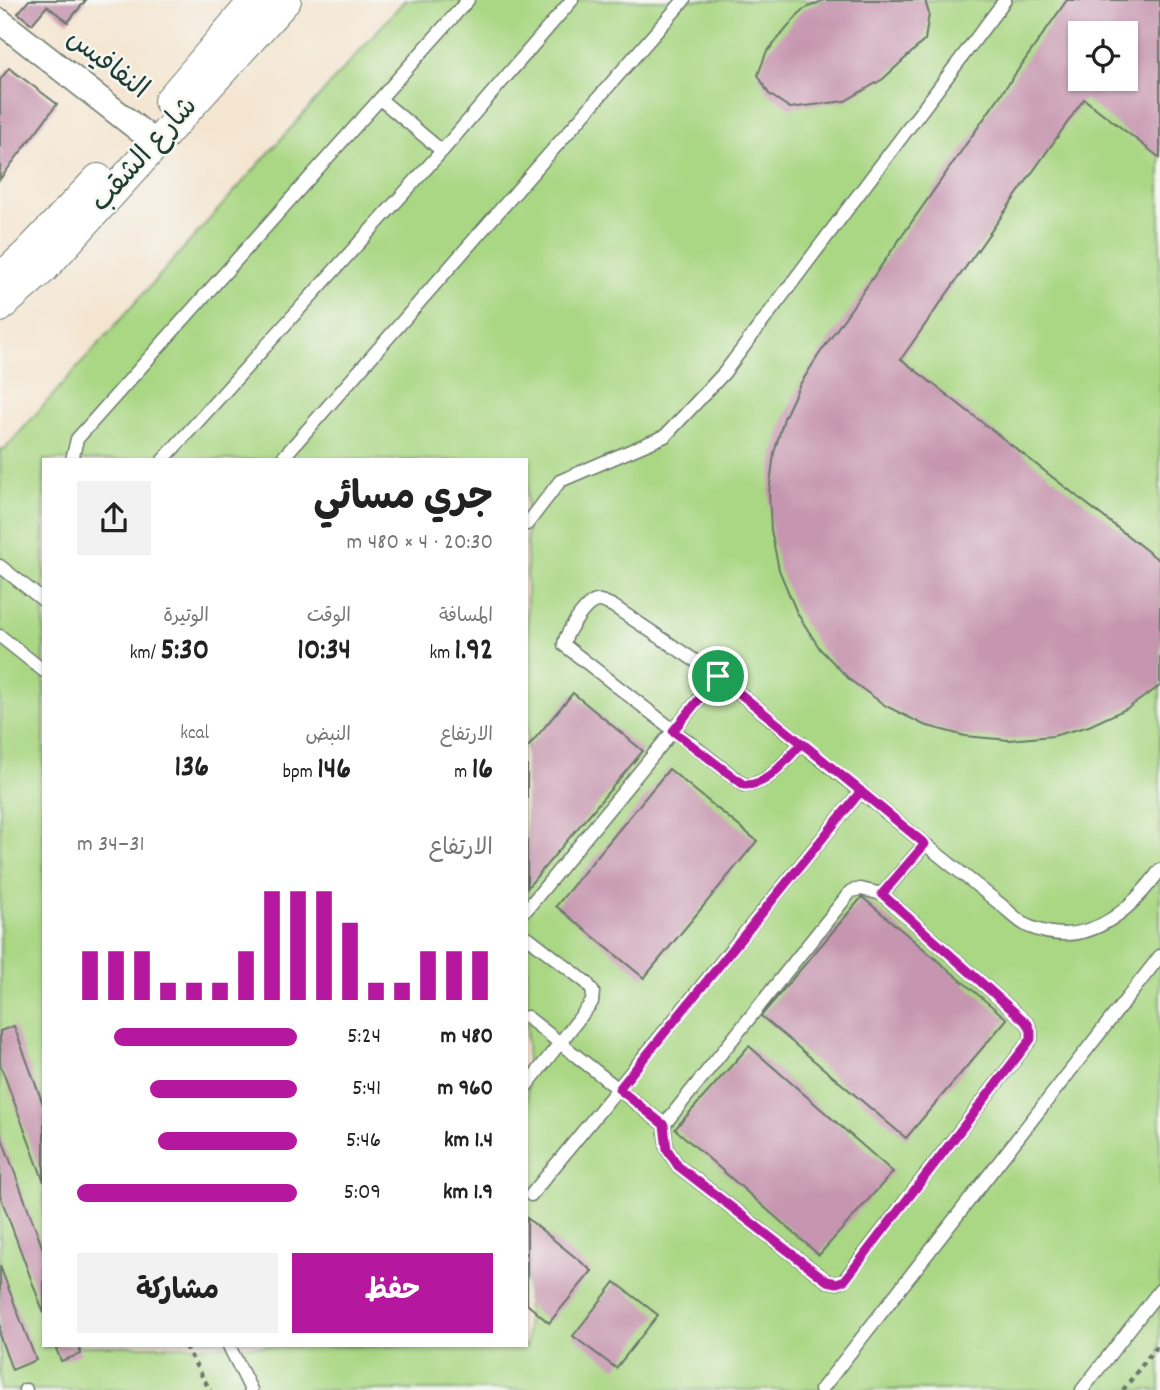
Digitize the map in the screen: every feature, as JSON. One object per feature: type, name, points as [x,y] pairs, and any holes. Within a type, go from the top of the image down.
[{"type":"street","name":"شارع الشقب","points":[[0,279],[142,132],[255,0]]},
{"type":"street","name":"شارع الشقب","points":[[0,307],[44,268],[286,0]]},
{"type":"street","name":"النفافيس","points":[[0,21],[142,132]]},
{"type":"lane","points":[[72,458],[77,439],[468,0]]},
{"type":"lane","points":[[165,458],[442,151],[572,0]]},
{"type":"lane","points":[[283,458],[684,0]]},
{"type":"lane","points":[[528,523],[560,481],[665,436],[724,373],[1005,0]]},
{"type":"lane","points":[[380,99],[442,151]]},
{"type":"lane","points":[[0,566],[42,599]]},
{"type":"lane","points":[[802,743],[766,780],[758,785],[744,785],[564,645],[565,636],[592,603],[601,601],[613,606],[718,676],[802,743],[925,844],[1028,926],[1059,935],[1091,930],[1120,915],[1160,870]]},
{"type":"lane","points":[[0,636],[42,669]]},
{"type":"lane","points":[[528,908],[718,676]]},
{"type":"lane","points":[[531,1195],[861,791]]},
{"type":"lane","points":[[882,894],[925,844]]},
{"type":"lane","points":[[528,1018],[664,1125],[667,1149],[678,1166],[827,1281],[837,1283],[845,1280],[1031,1039],[1031,1031],[1028,1024],[882,894],[861,889],[851,891],[664,1125]]},
{"type":"lane","points":[[528,939],[587,983],[593,992],[592,1002],[528,1083]]},
{"type":"lane","points":[[821,1390],[1160,956]]},
{"type":"lane","points":[[1082,1390],[1160,1290]]},
{"type":"lane","points":[[230,1347],[251,1390]]},
{"type":"path","points":[[1123,1390],[1160,1342]]},
{"type":"path","points":[[186,1347],[210,1390]]},
{"type":"green space","points":[[405,0],[1160,0],[1160,1390],[0,1390],[0,449],[5,449]]},
{"type":"building","points":[[29,0],[86,0],[68,22],[47,6],[32,24],[18,13]]},
{"type":"building","points":[[824,0],[925,0],[929,14],[925,40],[883,79],[845,101],[790,108],[769,94],[758,75],[766,53],[802,10]]},
{"type":"building","points":[[1067,0],[1160,0],[1160,158],[1084,99],[901,359],[1160,561],[1160,686],[1128,708],[1089,726],[1053,736],[1009,740],[965,736],[924,725],[886,706],[850,680],[820,649],[797,613],[779,570],[771,530],[769,493],[774,453],[784,418],[799,386]]},
{"type":"building","points":[[9,68],[57,104],[0,179],[0,80]]},
{"type":"building","points":[[573,693],[643,751],[528,887],[528,747]]},
{"type":"building","points":[[669,769],[757,841],[644,978],[556,906]]},
{"type":"building","points":[[862,897],[1007,1019],[906,1138],[761,1016]]},
{"type":"building","points":[[14,1026],[42,1102],[42,1177],[0,1064],[0,1031]]},
{"type":"building","points":[[749,1046],[893,1172],[819,1255],[675,1129]]},
{"type":"building","points":[[0,1133],[42,1247],[42,1309],[0,1195]]},
{"type":"building","points":[[528,1219],[592,1271],[549,1323],[528,1305]]},
{"type":"building","points":[[0,1266],[36,1360],[12,1370],[0,1337]]},
{"type":"building","points":[[615,1282],[658,1315],[616,1368],[573,1336]]},
{"type":"building","points":[[55,1347],[78,1347],[81,1354],[61,1361]]},
{"type":"route","points":[[718,676],[673,731],[744,785],[753,786],[766,780],[802,743],[861,791],[925,844],[882,894],[1028,1024],[1031,1031],[1031,1039],[845,1280],[837,1283],[827,1281],[678,1166],[667,1149],[664,1125],[619,1089],[861,791],[718,676]]}]
